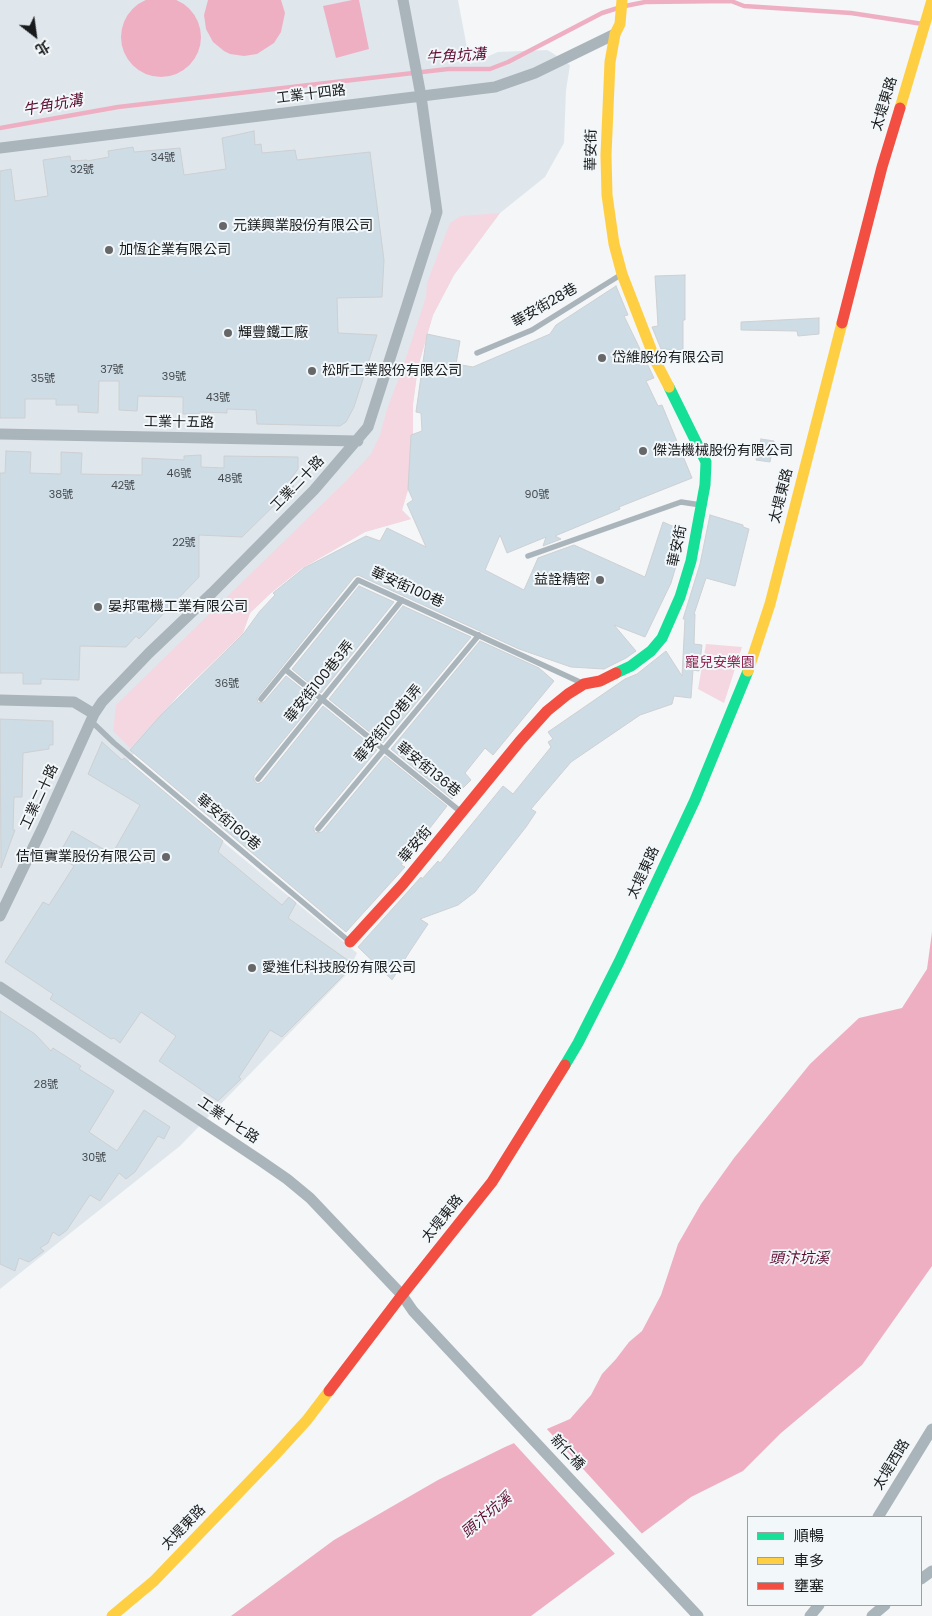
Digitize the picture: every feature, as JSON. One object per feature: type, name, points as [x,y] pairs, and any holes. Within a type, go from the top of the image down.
[{"type":"street","name":"工業二十路","points":[[0,916],[102,702],[314,490],[358,441],[368,427],[437,212],[420,93],[403,0]]},
{"type":"street","name":"華安街","points":[[350,942],[403,884],[520,741],[547,711],[584,684],[600,681],[631,666],[651,651],[662,638],[683,588],[691,561],[706,462],[656,362],[622,274],[614,244],[607,195],[606,155],[610,62],[622,0]]},
{"type":"street","name":"太堤東路","points":[[112,1616],[154,1581],[306,1420],[492,1182],[578,1042],[619,962],[695,800],[750,666],[770,604],[882,167],[932,0]]},
{"type":"street","name":"工業十四路","points":[[0,148],[420,93],[495,87],[516,81],[617,29]]},
{"type":"street","name":"工業十五路","points":[[0,434],[358,441]]},
{"type":"street","points":[[0,700],[74,702],[93,718]]},
{"type":"street","name":"工業十七路","points":[[0,987],[287,1179],[334,1223],[402,1295],[413,1311]]},
{"type":"street","name":"新仁橋","points":[[413,1311],[698,1616]]},
{"type":"street","name":"太堤西路","points":[[879,1516],[932,1429]]},
{"type":"street","points":[[810,1616],[818,1606]]},
{"type":"street","points":[[872,1616],[884,1606]]},
{"type":"lane","name":"華安街28巷","points":[[477,353],[532,330],[622,274]]},
{"type":"lane","points":[[528,556],[682,502],[701,505]]},
{"type":"lane","name":"華安街100巷","points":[[261,699],[358,580],[584,684]]},
{"type":"lane","name":"華安街100巷3弄","points":[[258,779],[402,600]]},
{"type":"lane","name":"華安街100巷1弄","points":[[318,829],[479,635]]},
{"type":"lane","name":"華安街136巷","points":[[286,670],[462,814]]},
{"type":"lane","name":"華安街160巷","points":[[93,718],[114,743],[350,942]]},
{"type":"shaded area","points":[[0,0],[458,0],[470,64],[498,52],[547,50],[570,65],[566,90],[564,143],[545,177],[500,213],[454,275],[433,315],[418,367],[413,404],[413,434],[410,455],[413,473],[402,510],[411,519],[365,532],[301,569],[271,593],[250,613],[243,633],[178,696],[143,739],[128,763],[357,953],[347,974],[180,1146],[0,1289]]},
{"type":"green space","points":[[500,213],[454,275],[433,315],[418,367],[413,404],[413,434],[410,455],[413,473],[402,510],[411,519],[365,532],[301,569],[271,593],[250,613],[243,633],[178,696],[130,748],[113,731],[116,705],[346,481],[371,454],[380,435],[387,409],[426,297],[427,283],[450,223],[461,216]]},
{"type":"green space","name":"寵兒安樂園","points":[[706,644],[742,647],[724,703],[698,689]]},
{"type":"water","points":[[150,-1],[172,-1],[183,4],[194,15],[200,29],[200,45],[194,59],[183,70],[169,76],[153,76],[139,70],[128,59],[122,45],[122,29],[128,15],[139,4]]},
{"type":"water","points":[[208,0],[281,0],[285,13],[281,32],[274,43],[257,54],[244,56],[230,54],[213,42],[206,29],[204,15]]},
{"type":"water","points":[[359,0],[369,49],[336,58],[323,6]]},
{"type":"water","name":"頭汴坑溪","points":[[932,932],[932,1266],[862,1365],[781,1433],[743,1471],[691,1497],[531,1616],[231,1616],[334,1540],[438,1480],[505,1447],[570,1419],[591,1395],[602,1374],[629,1342],[642,1331],[661,1295],[678,1244],[701,1204],[734,1158],[810,1064],[859,1018],[902,1008],[927,969]]},
{"type":"pier","points":[[545,1427],[644,1536],[617,1556],[512,1441]]},
{"type":"building","points":[[254,131],[255,145],[261,144],[262,153],[295,150],[297,160],[370,152],[384,260],[382,297],[337,298],[338,333],[377,335],[354,407],[346,422],[340,426],[257,424],[256,410],[227,409],[227,413],[199,412],[199,414],[183,414],[183,397],[138,396],[137,411],[119,410],[119,381],[99,381],[98,413],[78,412],[78,405],[56,405],[56,399],[25,399],[25,418],[0,418],[0,171],[11,169],[15,201],[48,196],[43,160],[70,156],[71,161],[87,161],[109,157],[108,151],[133,147],[134,152],[180,148],[184,175],[226,169],[222,138]]},
{"type":"building","points":[[685,275],[683,350],[661,349],[652,327],[658,326],[655,276]]},
{"type":"building","points":[[616,286],[628,315],[624,316],[654,378],[646,381],[658,406],[662,405],[692,478],[619,507],[620,509],[555,536],[561,539],[543,546],[546,537],[507,553],[500,535],[485,570],[524,590],[538,558],[574,545],[645,577],[663,522],[686,532],[671,583],[645,637],[614,625],[636,651],[604,669],[571,667],[519,649],[358,575],[354,577],[257,698],[258,703],[264,702],[286,676],[316,700],[254,776],[257,784],[262,782],[323,706],[377,750],[314,826],[315,833],[322,832],[385,756],[447,806],[401,865],[405,867],[346,932],[130,750],[161,715],[244,633],[260,611],[275,595],[273,593],[304,568],[366,536],[380,541],[387,528],[426,547],[407,504],[413,500],[408,489],[411,435],[422,431],[421,413],[416,412],[427,334],[460,341],[456,364],[473,367],[550,334],[556,325]]},
{"type":"building","points":[[819,318],[819,334],[798,336],[797,331],[741,330],[741,322]]},
{"type":"building","points":[[761,439],[774,441],[770,462],[756,460]]},
{"type":"building","points":[[6,451],[31,452],[30,473],[61,474],[61,452],[82,453],[81,474],[142,475],[142,458],[184,460],[184,456],[201,455],[201,467],[224,468],[224,456],[298,457],[298,469],[289,481],[294,486],[242,537],[199,535],[199,577],[139,639],[136,636],[126,647],[80,646],[79,680],[41,679],[41,684],[23,684],[23,673],[0,673],[0,473],[5,473]]},
{"type":"building","points":[[710,515],[743,525],[743,527],[749,529],[735,586],[706,578],[694,614],[694,644],[702,645],[699,671],[693,670],[691,698],[674,696],[672,704],[640,715],[571,762],[531,809],[536,812],[526,827],[475,892],[458,905],[420,919],[428,924],[392,980],[358,947],[421,877],[422,879],[438,861],[440,863],[503,786],[513,794],[551,747],[548,742],[553,739],[548,732],[625,679],[637,674],[666,651],[682,676],[685,619],[683,619],[700,564]]},
{"type":"building","points":[[359,586],[394,602],[321,693],[292,669]]},
{"type":"building","points":[[403,606],[471,637],[383,743],[329,699]]},
{"type":"building","points":[[480,641],[539,668],[554,681],[493,755],[485,748],[465,773],[471,780],[452,799],[391,749]]},
{"type":"building","points":[[0,719],[53,721],[53,745],[49,745],[49,749],[23,753],[22,797],[14,797],[13,830],[15,830],[1,868]]},
{"type":"building","points":[[102,742],[122,760],[124,758],[223,841],[218,852],[282,905],[289,897],[296,903],[288,918],[349,961],[343,976],[282,1037],[270,1030],[239,1077],[241,1079],[218,1101],[159,1061],[176,1036],[141,1012],[120,1043],[50,999],[53,994],[5,962],[43,902],[49,905],[74,866],[58,856],[72,831],[112,854],[140,805],[88,774]]},
{"type":"building","points":[[0,1011],[35,1034],[51,1051],[53,1048],[81,1066],[79,1069],[114,1091],[89,1132],[117,1151],[144,1110],[170,1127],[164,1139],[158,1136],[135,1172],[126,1179],[119,1173],[100,1201],[90,1195],[67,1230],[59,1236],[53,1232],[48,1243],[40,1248],[44,1251],[29,1262],[19,1258],[15,1271],[0,1264]]},
{"type":"waterway","name":"牛角坑溝","points":[[625,6],[645,2],[731,1],[744,6],[851,13],[923,24]]},
{"type":"waterway","name":"牛角坑溝","points":[[0,128],[118,107],[448,69],[490,69],[508,62],[602,13],[618,8]]},
{"type":"traffic: fast","points":[[616,673],[631,666],[651,651],[662,638],[680,597],[691,561],[705,485],[706,462],[669,387]]},
{"type":"traffic: fast","points":[[565,1065],[619,962],[695,800],[748,671]]},
{"type":"traffic: slow","points":[[622,0],[620,24],[615,34],[610,62],[606,155],[607,195],[614,244],[622,274],[656,362],[669,387]]},
{"type":"traffic: slow","points":[[900,108],[932,0]]},
{"type":"traffic: slow","points":[[748,671],[770,604],[842,323]]},
{"type":"traffic: slow","points":[[112,1616],[154,1581],[275,1455],[307,1420],[329,1391]]},
{"type":"traffic: jam","points":[[842,323],[882,167],[900,108]]},
{"type":"traffic: jam","points":[[350,942],[403,884],[520,741],[547,711],[584,684],[600,681],[616,673]]},
{"type":"traffic: jam","points":[[329,1391],[492,1182],[565,1065]]},
{"type":"place","name":"元鎂興業股份有限公司","points":[[223,226]]},
{"type":"place","name":"加恆企業有限公司","points":[[109,250]]},
{"type":"place","name":"輝豐鐵工廠","points":[[228,333]]},
{"type":"place","name":"岱維股份有限公司","points":[[602,358]]},
{"type":"place","name":"松昕工業股份有限公司","points":[[312,371]]},
{"type":"place","name":"傑浩機械股份有限公司","points":[[643,451]]},
{"type":"place","name":"益詮精密","points":[[600,580]]},
{"type":"place","name":"晏邦電機工業有限公司","points":[[98,607]]},
{"type":"place","name":"佶恒實業股份有限公司","points":[[166,857]]},
{"type":"place","name":"愛進化科技股份有限公司","points":[[252,968]]}]
